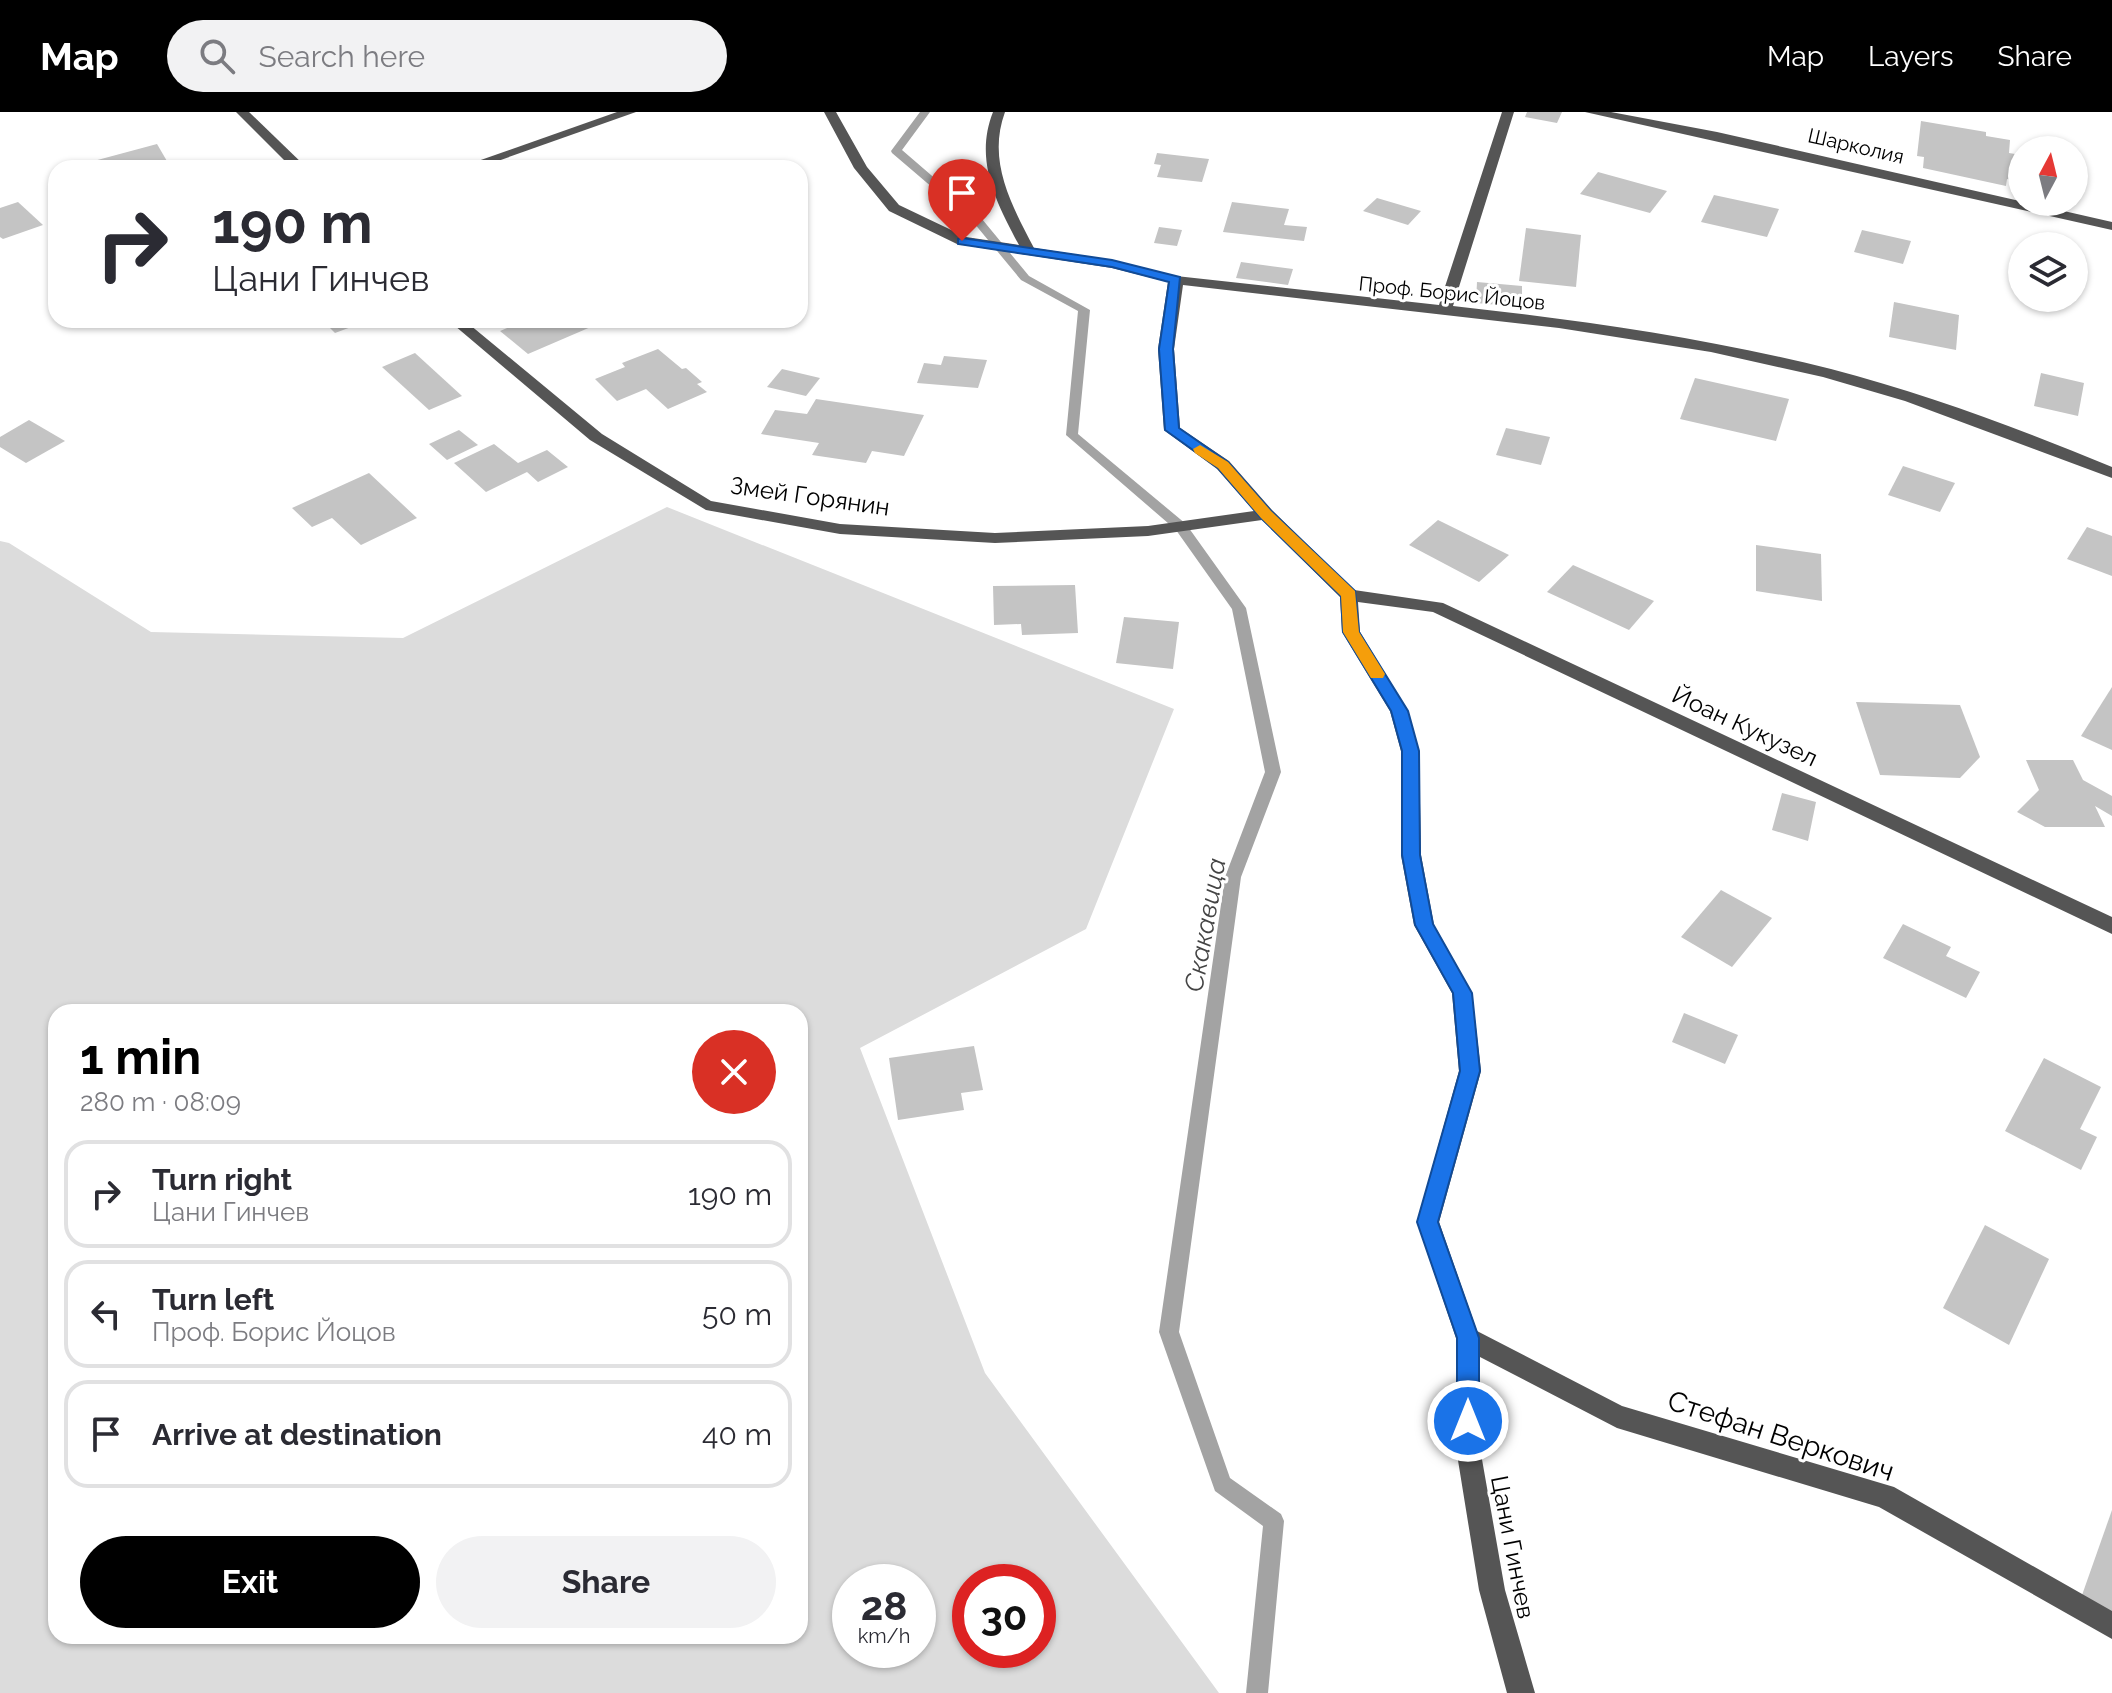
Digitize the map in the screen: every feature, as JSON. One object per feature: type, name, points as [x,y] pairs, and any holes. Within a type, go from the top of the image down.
[{"type":"street","points":[[242,112],[292,160]]},
{"type":"street","points":[[489,160],[630,112]]},
{"type":"street","name":"Проф. Борис Йоцов","points":[[830,112],[861,168],[894,208],[962,241],[1112,264],[1176,280],[1657,338],[1787,363],[1958,412],[2112,473]]},
{"type":"street","points":[[999,112],[992,126],[990,164],[1028,250]]},
{"type":"street","points":[[1444,311],[1508,112]]},
{"type":"street","name":"Шарколия","points":[[1591,112],[1717,136],[2112,226]]},
{"type":"street","points":[[1176,280],[1166,349],[1172,430],[1223,465],[1266,514],[1349,595]]},
{"type":"street","name":"Змей Горянин","points":[[465,328],[596,437],[706,505],[840,529],[995,538],[1148,531],[1266,514]]},
{"type":"street","name":"Йоан Кукузел","points":[[1349,595],[1437,607],[2112,926]]},
{"type":"street","name":"Цани Гинчев","points":[[1349,595],[1351,632],[1399,711],[1410,751],[1411,855],[1424,925],[1462,993],[1470,1071],[1428,1222],[1468,1338],[1468,1448],[1492,1590],[1521,1693]]},
{"type":"street","name":"Стефан Веркович","points":[[1468,1338],[1617,1416],[1885,1496],[2112,1626]]},
{"type":"shaded area","points":[[667,507],[1174,709],[1086,929],[860,1048],[985,1373],[1219,1693],[0,1693],[0,541],[9,543],[151,632],[403,638]]},
{"type":"building","points":[[1527,112],[1562,112],[1557,123],[1525,117]]},
{"type":"building","points":[[1921,121],[1986,132],[1986,136],[2008,140],[2008,179],[2006,186],[1923,168],[1924,157],[1917,156]]},
{"type":"building","points":[[157,144],[166,160],[97,160]]},
{"type":"building","points":[[1157,153],[1209,159],[1202,182],[1157,177],[1161,165],[1154,164]]},
{"type":"building","points":[[1598,172],[1667,191],[1650,213],[1580,194]]},
{"type":"building","points":[[1714,195],[1779,209],[1767,237],[1701,222]]},
{"type":"building","points":[[1377,198],[1421,211],[1408,225],[1363,211]]},
{"type":"building","points":[[18,202],[43,225],[3,239],[0,237],[0,208]]},
{"type":"building","points":[[1232,202],[1289,209],[1284,225],[1307,227],[1304,241],[1223,232]]},
{"type":"building","points":[[1159,227],[1182,230],[1177,246],[1154,243]]},
{"type":"building","points":[[1526,228],[1581,235],[1576,287],[1519,281]]},
{"type":"building","points":[[1862,230],[1911,241],[1903,264],[1854,252]]},
{"type":"building","points":[[1241,262],[1293,269],[1288,285],[1236,278]]},
{"type":"building","points":[[1477,282],[1522,286],[1522,307],[1476,303]]},
{"type":"building","points":[[1894,302],[1959,315],[1956,350],[1889,337]]},
{"type":"building","points":[[330,328],[348,328],[335,333]]},
{"type":"building","points":[[507,328],[588,328],[528,354],[500,331]]},
{"type":"building","points":[[658,349],[702,382],[697,384],[707,392],[668,409],[646,389],[617,401],[595,379],[625,367],[622,363]]},
{"type":"building","points":[[415,353],[462,396],[429,410],[382,367]]},
{"type":"building","points":[[944,356],[987,360],[978,388],[917,383],[924,363],[941,365]]},
{"type":"building","points":[[782,369],[820,378],[806,396],[767,387]]},
{"type":"building","points":[[2041,373],[2084,383],[2078,416],[2034,406]]},
{"type":"building","points":[[1695,378],[1789,399],[1776,441],[1680,419]]},
{"type":"building","points":[[816,399],[924,415],[904,456],[872,451],[866,463],[812,455],[819,443],[761,434],[775,410],[807,414]]},
{"type":"building","points":[[29,420],[65,441],[26,463],[0,447],[0,437]]},
{"type":"building","points":[[1506,428],[1550,437],[1541,465],[1496,455]]},
{"type":"building","points":[[459,430],[478,445],[447,460],[429,444]]},
{"type":"building","points":[[494,444],[518,463],[547,450],[568,467],[538,482],[527,472],[486,492],[454,463]]},
{"type":"building","points":[[1903,466],[1955,483],[1940,512],[1888,495]]},
{"type":"building","points":[[369,473],[417,518],[361,545],[332,518],[312,527],[292,508]]},
{"type":"building","points":[[1438,520],[1509,555],[1479,582],[1409,545]]},
{"type":"building","points":[[2087,527],[2112,536],[2112,576],[2067,559]]},
{"type":"building","points":[[1756,545],[1821,554],[1822,601],[1756,591]]},
{"type":"building","points":[[1573,565],[1654,601],[1629,630],[1547,592]]},
{"type":"building","points":[[1075,585],[1078,633],[1022,635],[1021,624],[994,625],[993,586]]},
{"type":"building","points":[[1124,617],[1179,622],[1173,669],[1116,663]]},
{"type":"building","points":[[2112,687],[2112,750],[2081,736]]},
{"type":"building","points":[[1856,702],[1960,705],[1980,757],[1960,778],[1880,775]]},
{"type":"building","points":[[2026,760],[2073,760],[2083,780],[2112,796],[2112,816],[2095,806],[2105,827],[2045,827],[2017,812],[2039,790]]},
{"type":"building","points":[[1782,793],[1816,802],[1808,841],[1772,830]]},
{"type":"building","points":[[1721,890],[1772,918],[1732,967],[1681,937]]},
{"type":"building","points":[[1903,924],[1951,947],[1946,956],[1980,972],[1966,998],[1883,958]]},
{"type":"building","points":[[1684,1013],[1738,1035],[1725,1064],[1672,1042]]},
{"type":"building","points":[[974,1046],[983,1090],[961,1093],[964,1110],[898,1120],[889,1058]]},
{"type":"building","points":[[2044,1058],[2101,1087],[2080,1129],[2097,1137],[2081,1170],[2005,1131]]},
{"type":"building","points":[[1985,1225],[2049,1259],[2009,1345],[1943,1308]]},
{"type":"building","points":[[2112,1510],[2112,1615],[2081,1598]]},
{"type":"waterway","name":"Скакавица","points":[[925,112],[896,151],[978,221],[1025,278],[1084,310],[1072,435],[1181,527],[1239,608],[1273,772],[1233,877],[1169,1332],[1222,1484],[1274,1521],[1257,1693]]},
{"type":"slow traffic","points":[[1200,449],[1223,465],[1266,514],[1349,595],[1351,632],[1377,674]]},
{"type":"route","points":[[962,241],[1112,264],[1176,280],[1166,349],[1172,430],[1223,465],[1266,514],[1349,595],[1351,632],[1399,711],[1410,751],[1411,855],[1424,925],[1462,993],[1470,1071],[1428,1222],[1468,1338],[1468,1421]]}]
